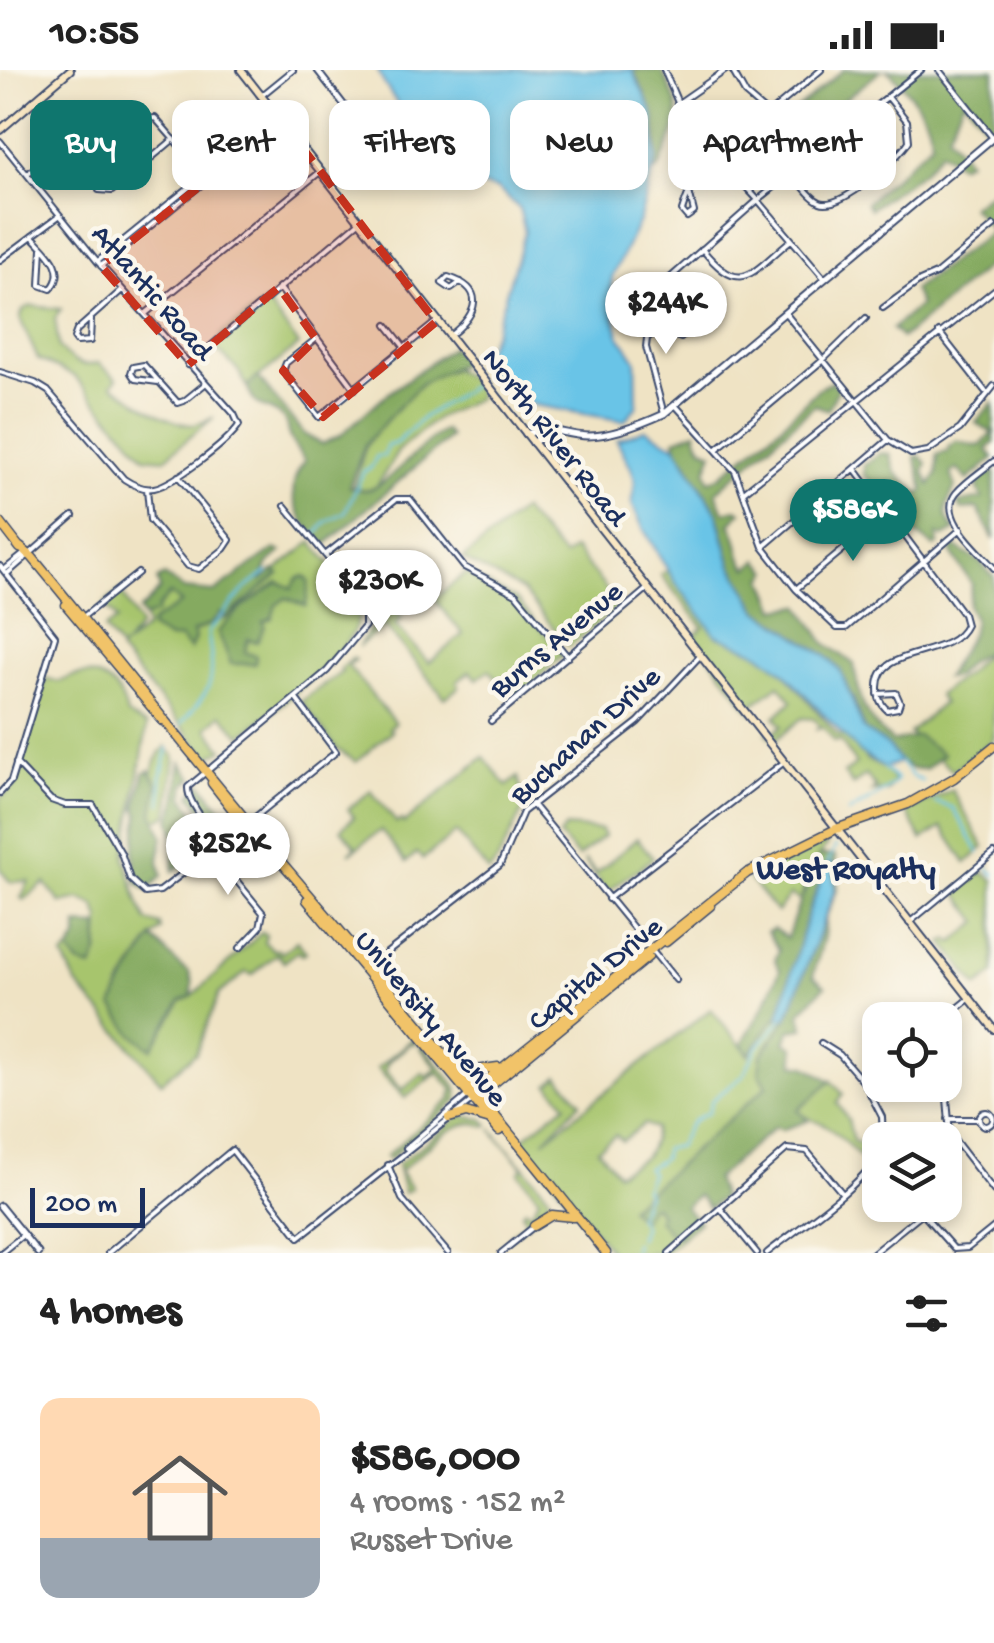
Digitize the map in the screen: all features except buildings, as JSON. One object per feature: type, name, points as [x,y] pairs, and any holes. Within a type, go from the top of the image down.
[{"type":"main road","points":[[0,130],[70,70]]},
{"type":"main road","name":"North River Road","points":[[241,70],[264,100]]},
{"type":"main road","name":"North River Road","points":[[309,158],[994,1029]]},
{"type":"main road","name":"University Avenue","points":[[0,522],[170,727]]},
{"type":"main road","name":"University Avenue","points":[[25,553],[83,617],[237,815],[439,1049],[499,1130],[595,1240]]},
{"type":"main road","name":"Capital Drive","points":[[473,1096],[742,876],[836,829],[908,804],[954,778],[994,746]]},
{"type":"main road","name":"University Avenue","points":[[204,772],[473,1096]]},
{"type":"main road","name":"Capital Drive","points":[[473,1096],[507,1063],[651,951]]},
{"type":"main road","points":[[439,1049],[470,1069],[490,1070],[507,1063]]},
{"type":"main road","points":[[473,1096],[606,1253]]},
{"type":"main road","points":[[449,1118],[480,1115],[499,1130]]},
{"type":"main road","points":[[534,1226],[552,1215],[573,1217]]},
{"type":"street","points":[[261,96],[293,70]]},
{"type":"street","points":[[317,70],[340,100]]},
{"type":"street","points":[[664,70],[675,100]]},
{"type":"street","points":[[683,100],[729,70],[746,94],[766,112],[772,111],[821,70]]},
{"type":"street","points":[[884,100],[921,70]]},
{"type":"street","points":[[532,443],[551,430],[590,436],[645,423],[664,414],[993,141],[939,70]]},
{"type":"street","points":[[896,108],[908,125],[909,141],[896,156]]},
{"type":"street","points":[[27,174],[89,128],[155,118],[172,137]]},
{"type":"street","name":"Atlantic Road","points":[[0,141],[58,216],[238,422],[235,431],[178,476]]},
{"type":"street","points":[[152,156],[172,141]]},
{"type":"street","points":[[144,315],[320,172]]},
{"type":"street","points":[[130,174],[112,192],[99,190],[101,178],[130,174]]},
{"type":"street","points":[[99,264],[185,190]]},
{"type":"street","points":[[99,264],[190,190]]},
{"type":"street","points":[[748,190],[826,280]]},
{"type":"street","points":[[663,281],[770,190]]},
{"type":"street","points":[[808,190],[818,201],[832,205],[856,190]]},
{"type":"street","points":[[0,260],[58,216]]},
{"type":"street","points":[[188,365],[359,222]]},
{"type":"street","points":[[883,308],[936,274],[994,226]]},
{"type":"street","points":[[32,236],[42,248],[58,269],[57,281],[51,289],[40,284],[42,248]]},
{"type":"street","points":[[702,248],[719,270],[738,278],[791,240]]},
{"type":"street","points":[[448,337],[471,317],[474,308],[472,293],[461,282]]},
{"type":"street","points":[[278,287],[355,390]]},
{"type":"street","points":[[91,320],[90,341],[77,342],[74,334],[122,290]]},
{"type":"street","points":[[744,492],[994,290]]},
{"type":"street","points":[[786,314],[888,440],[911,454],[928,450],[972,418],[994,386]]},
{"type":"street","points":[[717,449],[824,360],[866,318]]},
{"type":"street","points":[[316,339],[286,364],[283,372],[314,415],[322,417],[436,322]]},
{"type":"street","points":[[388,325],[405,348]]},
{"type":"street","points":[[664,414],[646,348],[647,338],[659,330],[680,338],[694,325]]},
{"type":"street","points":[[938,332],[986,393]]},
{"type":"street","points":[[158,382],[135,379],[132,367],[144,365],[174,401],[181,403],[205,384]]},
{"type":"street","points":[[0,372],[48,391],[124,479],[148,489],[178,476],[230,540],[224,549],[199,569],[188,566],[150,520],[148,489]]},
{"type":"street","points":[[676,406],[735,471],[763,547],[796,589],[837,628],[846,628],[961,530]]},
{"type":"street","points":[[526,434],[559,430]]},
{"type":"street","points":[[763,547],[888,440]]},
{"type":"street","points":[[994,461],[953,498],[952,513],[961,530],[994,568]]},
{"type":"street","points":[[854,469],[963,614],[966,625],[952,642],[887,666],[878,679],[878,694],[887,710],[900,706],[896,693],[878,694]]},
{"type":"street","points":[[326,555],[396,499],[410,499],[464,567],[516,594],[568,657]]},
{"type":"street","points":[[240,948],[260,927],[263,913],[232,875],[210,828],[188,795],[188,787],[327,671],[365,626],[358,595],[285,506]]},
{"type":"street","points":[[796,589],[887,513]]},
{"type":"street","points":[[3,570],[73,516]]},
{"type":"street","points":[[14,585],[13,569],[25,553]]},
{"type":"street","points":[[3,570],[13,569]]},
{"type":"street","points":[[0,793],[10,781],[54,636],[3,570]]},
{"type":"street","points":[[83,617],[138,572]]},
{"type":"street","name":"Burns Avenue","points":[[492,722],[648,590]]},
{"type":"street","name":"Buchanan Drive","points":[[368,968],[500,866],[523,812],[638,722],[700,656]]},
{"type":"street","points":[[249,822],[336,752],[296,699]]},
{"type":"street","points":[[16,763],[51,800],[93,805],[121,853],[130,879],[145,893],[160,891],[218,846]]},
{"type":"street","points":[[608,898],[784,763]]},
{"type":"street","points":[[532,804],[676,980]]},
{"type":"street","points":[[909,923],[994,853]]},
{"type":"street","points":[[962,1005],[970,999]]},
{"type":"street","points":[[821,1043],[840,1055],[862,1080]]},
{"type":"street","points":[[388,1165],[473,1096]]},
{"type":"street","points":[[108,1253],[232,1150],[299,1236],[473,1096]]},
{"type":"street","points":[[947,1102],[953,1140],[994,1191]]},
{"type":"street","points":[[948,1118],[980,1120]]},
{"type":"street","points":[[669,1253],[787,1149],[807,1152],[842,1193]]},
{"type":"street","points":[[388,1165],[402,1199],[448,1253]]},
{"type":"street","points":[[767,1253],[862,1175]]},
{"type":"street","points":[[500,1253],[563,1203]]},
{"type":"street","points":[[0,1206],[38,1253]]},
{"type":"street","points":[[721,1209],[757,1253]]},
{"type":"street","points":[[873,1253],[912,1222]]},
{"type":"street","points":[[929,1222],[954,1250],[968,1248],[994,1227]]},
{"type":"street","points":[[1,1253],[23,1235]]},
{"type":"highlighted area","points":[[281,120],[436,322],[323,417],[283,371],[316,339],[279,287],[188,365],[101,266]]},
{"type":"green space","points":[[632,70],[661,70],[674,100],[668,100],[668,146],[659,168],[653,172],[653,119]]},
{"type":"green space","points":[[843,70],[882,70],[844,100],[808,100]]},
{"type":"green space","points":[[887,70],[994,70],[994,136],[964,99],[948,134],[968,161],[959,165],[941,151],[922,172],[870,209],[866,203],[880,190],[896,190],[896,175],[932,142],[927,121]]},
{"type":"green space","points":[[994,190],[994,261],[902,338],[892,329],[920,305],[913,290],[992,231],[971,206]]},
{"type":"green space","points":[[266,302],[299,345],[247,386],[237,369],[215,348],[221,334]]},
{"type":"green space","points":[[31,306],[61,309],[55,318],[59,348],[77,362],[98,363],[117,378],[112,385],[141,404],[191,425],[214,417],[164,459],[145,457],[74,376],[38,359],[20,319],[23,310]]},
{"type":"green space","points":[[452,347],[463,363],[422,383],[395,411],[365,445],[349,487],[374,488],[436,436],[445,430],[450,437],[325,545],[307,526],[293,495],[305,461],[291,440],[284,419],[258,404],[247,386],[258,377],[304,434],[322,444],[341,435],[382,398]]},
{"type":"green space","points":[[453,369],[477,383],[478,398],[437,418],[399,450],[370,497],[352,489],[365,448],[383,422],[418,388]]},
{"type":"green space","points":[[832,381],[838,389],[828,410],[815,405],[716,492],[724,512],[741,512],[730,524],[742,558],[748,568],[759,560],[769,571],[764,579],[777,609],[800,605],[825,643],[854,664],[861,699],[875,725],[893,742],[918,736],[943,754],[926,769],[912,769],[900,762],[888,746],[864,730],[854,699],[825,655],[758,610],[731,564],[717,512],[676,446],[675,439],[696,431],[701,444],[713,452],[706,471],[709,480],[719,477]]},
{"type":"green space","points":[[993,402],[994,443],[987,449],[994,458],[968,480],[957,469],[951,473],[955,487],[946,514],[956,530],[943,537],[938,534],[938,545],[934,547],[916,533],[907,536],[892,501],[904,498],[902,487],[893,482],[880,488],[864,475],[864,465],[880,453],[890,454],[896,473],[919,494],[924,490],[915,456],[927,463],[924,472],[930,485],[937,474],[937,455],[949,451],[957,441],[981,445],[992,433],[976,423]]},
{"type":"green space","points":[[994,471],[994,540],[977,508],[962,510],[957,503],[982,498],[977,487],[982,477]]},
{"type":"green space","points":[[522,510],[564,557],[574,549],[619,605],[569,647],[523,591],[463,559]]},
{"type":"green space","points":[[312,542],[350,589],[358,606],[358,622],[349,639],[314,677],[241,736],[221,714],[207,728],[223,749],[208,758],[119,651],[123,647],[119,648],[104,629],[117,620],[104,604],[120,591],[140,626],[125,646],[147,627],[144,618],[170,594],[182,602],[153,622],[151,628],[169,639],[226,618],[260,583]]},
{"type":"green space","points":[[952,545],[980,562],[994,577],[994,647],[954,677],[945,678],[971,634],[974,619],[968,606],[972,584],[952,554]]},
{"type":"green space","points":[[275,549],[281,552],[268,564],[260,581],[274,570],[279,574],[226,618],[221,613],[211,624],[193,632],[190,650],[180,638],[169,639],[151,629],[152,622],[181,603],[170,594],[157,613],[144,618],[139,611],[160,590],[157,580],[164,576],[184,589],[214,592]]},
{"type":"green space","points":[[668,570],[716,635],[759,653],[784,672],[838,736],[848,734],[867,760],[884,768],[895,780],[887,791],[872,791],[876,788],[866,775],[853,785],[844,774],[856,764],[840,740],[835,742],[823,727],[815,730],[820,726],[814,719],[802,718],[774,741],[767,733],[782,726],[775,717],[792,701],[779,685],[751,706],[751,712],[694,636],[703,627],[661,575]]},
{"type":"green space","points":[[466,573],[517,600],[563,655],[514,699],[489,670],[477,679],[470,671],[445,698],[385,626],[360,645],[392,605],[402,618],[395,625],[429,663],[463,634],[434,599]]},
{"type":"green space","points":[[304,576],[309,581],[306,606],[286,598],[276,605],[272,618],[263,622],[265,626],[257,642],[248,639],[245,652],[256,656],[255,664],[231,664],[218,632],[239,610],[278,582],[292,588]]},
{"type":"green space","points":[[994,645],[994,739],[953,771],[909,733],[943,703],[938,695]]},
{"type":"green space","points":[[353,658],[348,666],[395,723],[389,728],[392,731],[356,762],[337,749],[301,701],[342,672],[340,669]]},
{"type":"green space","points":[[87,674],[109,683],[119,693],[127,715],[147,726],[125,858],[147,921],[160,925],[161,930],[120,987],[152,1048],[181,1001],[191,997],[262,932],[266,935],[264,942],[275,951],[282,953],[297,941],[306,952],[302,955],[298,951],[284,962],[277,954],[252,975],[246,972],[219,994],[196,1053],[161,1082],[76,983],[63,956],[69,951],[79,964],[98,953],[100,919],[95,906],[80,899],[61,903],[45,883],[24,900],[21,898],[29,881],[10,882],[0,869],[0,798],[15,786],[46,678],[59,682]]},
{"type":"green space","points":[[166,746],[175,757],[168,815],[156,820],[149,816],[151,779]]},
{"type":"green space","points":[[484,757],[507,786],[518,777],[525,805],[489,872],[456,832],[423,859],[417,853],[406,862],[381,830],[349,854],[356,847],[341,829],[354,817],[348,809],[371,791],[397,823],[404,823]]},
{"type":"green space","points":[[181,762],[193,778],[185,785],[184,797],[205,827],[210,845],[173,871],[175,838],[170,818]]},
{"type":"green space","points":[[149,770],[158,784],[153,813],[163,836],[159,861],[162,876],[148,890],[137,883],[134,853],[139,816],[136,807],[144,773]]},
{"type":"green space","points":[[201,783],[245,837],[233,848],[191,795]]},
{"type":"green space","points":[[952,790],[984,847],[966,863],[942,827],[922,840],[906,811]]},
{"type":"green space","points":[[566,827],[601,830],[604,836],[578,857],[559,836]]},
{"type":"green space","points":[[637,838],[653,858],[607,892],[584,860],[597,873]]},
{"type":"green space","points":[[825,841],[827,844],[813,866],[812,880],[803,889],[802,901],[790,895],[777,912],[749,879]]},
{"type":"green space","points":[[819,855],[835,856],[838,888],[826,917],[813,976],[825,986],[800,1013],[804,1028],[790,1030],[785,1042],[794,1047],[794,1064],[806,1066],[831,1081],[798,1110],[808,1121],[781,1130],[775,1127],[715,1179],[722,1197],[709,1208],[698,1195],[685,1207],[699,1222],[681,1238],[676,1233],[671,1235],[658,1219],[660,1214],[655,1206],[650,1207],[642,1221],[629,1208],[767,1086],[759,1072],[761,1056],[787,1018],[831,903],[825,868],[807,917],[781,1014],[749,1055],[742,1043],[780,970],[775,960],[779,950],[767,932],[774,929],[787,938]]},
{"type":"green space","points":[[982,872],[994,880],[994,974],[977,987],[943,942],[949,939],[952,943],[979,922],[957,893]]},
{"type":"green space","points":[[77,925],[99,926],[98,953],[92,968],[78,964],[69,951],[77,939]]},
{"type":"green space","points":[[152,938],[189,972],[193,984],[191,997],[181,1001],[152,1049],[132,1034],[113,1006]]},
{"type":"green space","points":[[711,1009],[749,1055],[771,1023],[779,1017],[787,1018],[761,1056],[767,1086],[699,1148],[650,1207],[655,1205],[658,1219],[671,1234],[681,1238],[664,1253],[612,1253],[521,1140],[566,1104],[549,1084],[559,1076],[581,1102],[543,1141]],"holes":[[[644,1124],[655,1128],[644,1157],[617,1173],[598,1149],[616,1135],[622,1141]]]},
{"type":"green space","points":[[415,1037],[415,1044],[411,1043],[388,1062],[385,1070],[402,1090],[423,1073],[427,1077],[437,1068],[420,1047],[423,1046],[457,1088],[458,1100],[389,1159],[386,1156],[453,1098],[454,1091],[438,1072],[405,1098],[377,1068]]},
{"type":"green space","points":[[831,1081],[843,1094],[837,1103],[848,1119],[853,1141],[862,1144],[862,1159],[828,1127],[797,1111]]},
{"type":"green space","points":[[460,1116],[483,1119],[489,1125],[465,1124],[430,1145],[400,1171],[411,1189],[404,1193],[397,1165]]},
{"type":"green space","points":[[491,1129],[550,1197],[542,1210],[512,1237],[527,1222],[522,1212],[526,1209],[531,1213],[539,1198],[519,1173],[523,1167]]},
{"type":"water","points":[[378,70],[632,70],[647,100],[510,100],[510,190],[648,190],[639,221],[612,278],[611,298],[619,335],[636,360],[637,406],[624,421],[534,405],[504,388],[485,366],[484,354],[525,231],[519,208],[498,189],[490,187],[490,100],[395,100]]},
{"type":"water","points":[[648,103],[653,113],[657,158],[648,190]]},
{"type":"water","points":[[645,429],[676,446],[717,513],[731,564],[758,610],[825,655],[840,670],[864,730],[888,746],[900,762],[884,768],[859,752],[784,672],[759,653],[716,635],[675,582],[632,504],[635,481],[617,440]]},
{"type":"water","points":[[828,863],[832,863],[835,890],[787,1018],[779,1017],[807,917]]},
{"type":"waterway","points":[[316,535],[326,522],[345,512],[364,471],[371,468],[377,456],[384,456],[387,446],[477,383]]},
{"type":"waterway","points":[[181,724],[210,682],[208,632],[244,590],[267,572]]},
{"type":"waterway","points":[[162,804],[161,777],[168,748]]},
{"type":"waterway","points":[[900,762],[922,781]]},
{"type":"waterway","points":[[848,813],[897,780],[884,768]]},
{"type":"waterway","points":[[935,802],[953,808],[979,853]]},
{"type":"waterway","points":[[828,862],[836,846]]},
{"type":"waterway","points":[[988,868],[994,875]]},
{"type":"waterway","points":[[639,1238],[643,1226],[638,1217],[651,1173],[647,1168],[663,1159],[665,1149],[678,1146],[692,1123],[708,1113],[712,1100],[743,1076],[757,1048],[783,1018]]},
{"type":"waterway","points":[[632,1253],[635,1243]]},
{"type":"district","name":"West Royalty","points":[[846,867]]}]
